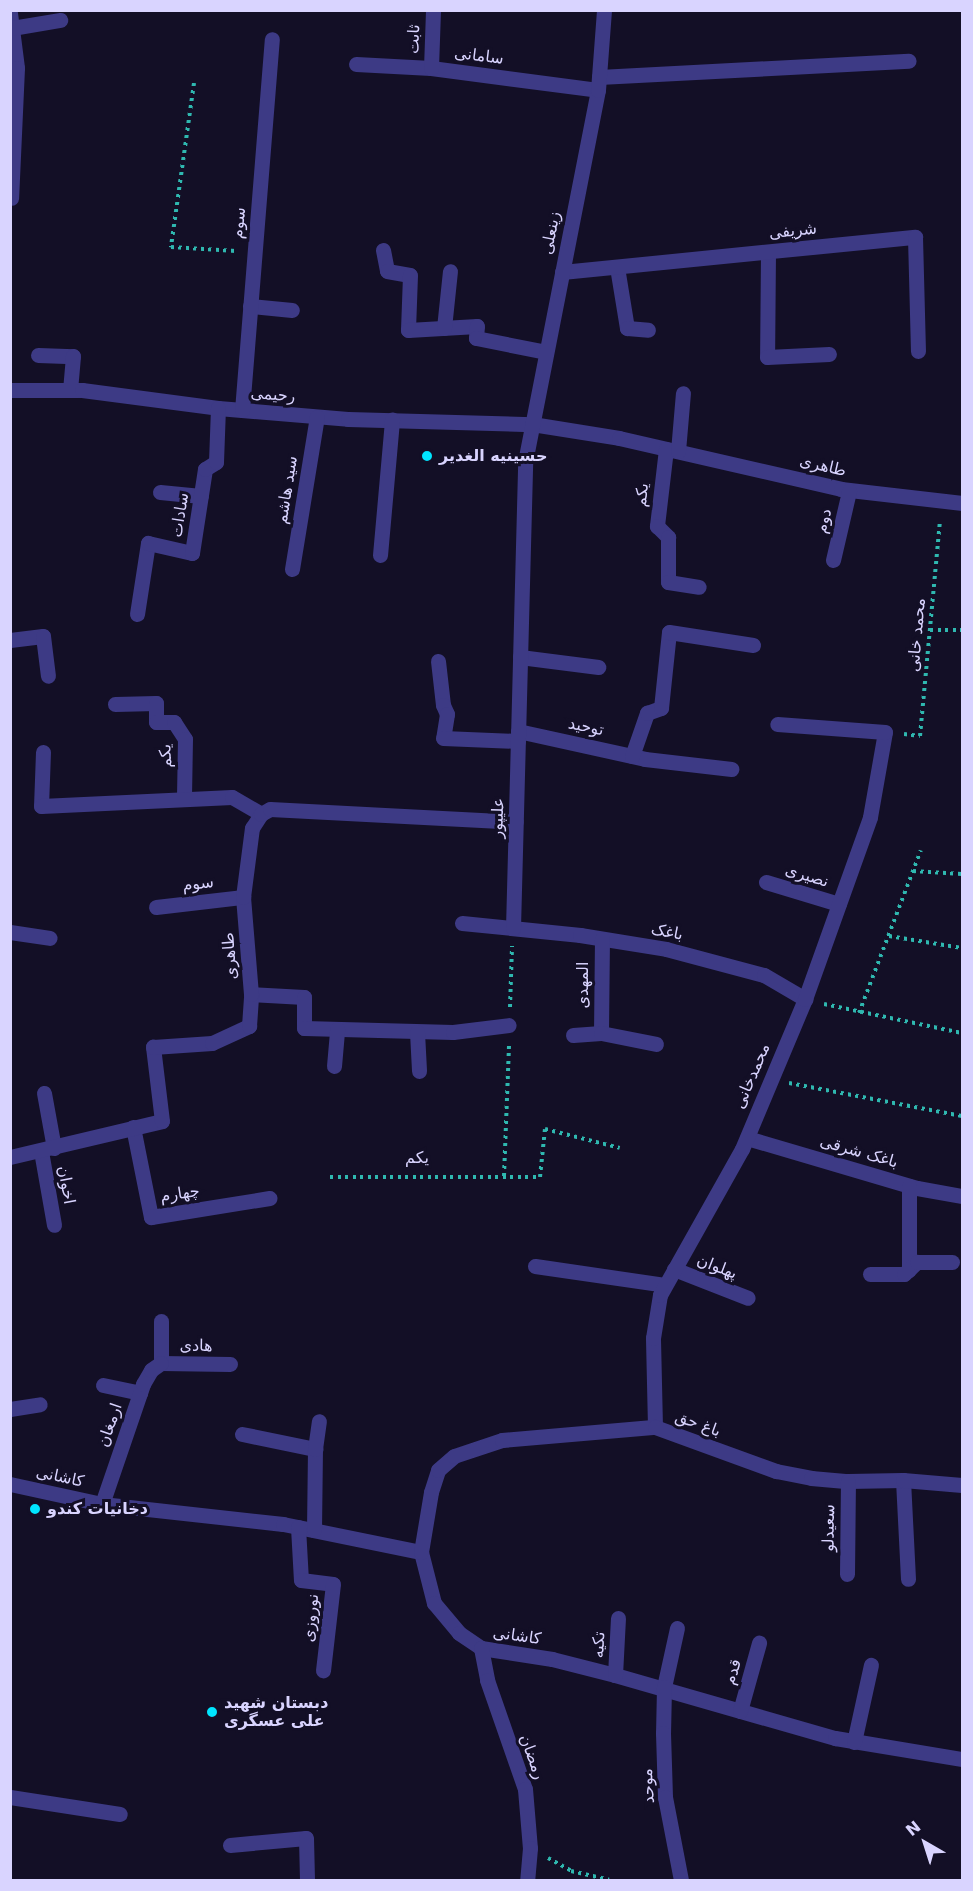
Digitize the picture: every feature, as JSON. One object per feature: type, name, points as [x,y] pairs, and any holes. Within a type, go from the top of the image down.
[{"type":"street","name":"ثابت","points":[[431,68],[433,10]]},
{"type":"street","name":"زینعلی","points":[[525,462],[599,83],[604,10]]},
{"type":"street","points":[[11,198],[14,69],[11,20],[60,20]]},
{"type":"street","name":"سوم","points":[[242,410],[272,39]]},
{"type":"street","name":"سامانی","points":[[356,64],[431,68],[599,83],[909,61]]},
{"type":"street","name":"شریفی","points":[[562,272],[915,237],[918,351]]},
{"type":"street","points":[[383,250],[387,271],[410,275],[408,330],[477,326],[476,338],[546,352]]},
{"type":"street","points":[[768,252],[767,357],[829,354]]},
{"type":"street","points":[[617,267],[627,328],[648,330]]},
{"type":"street","points":[[444,328],[450,271]]},
{"type":"street","points":[[250,306],[292,310]]},
{"type":"street","points":[[38,355],[74,357],[70,390]]},
{"type":"street","name":"رحیمی","points":[[10,390],[70,390],[218,408],[317,417],[532,424]]},
{"type":"street","points":[[672,450],[683,393]]},
{"type":"street","name":"سادات","points":[[137,614],[148,543],[192,553],[205,469],[216,462],[218,408]]},
{"type":"street","name":"سید هاشم","points":[[292,569],[317,417]]},
{"type":"street","points":[[380,555],[392,420]]},
{"type":"street","name":"طاهری","points":[[532,424],[672,450],[849,491],[963,503]]},
{"type":"street","name":"یکم","points":[[672,450],[657,526],[668,537],[668,582],[699,587]]},
{"type":"street","name":"علیپور","points":[[513,928],[525,462]]},
{"type":"street","name":"دوم","points":[[833,560],[849,491]]},
{"type":"street","points":[[160,492],[201,496]]},
{"type":"street","points":[[639,757],[647,713],[661,708],[669,632],[753,645]]},
{"type":"street","points":[[10,640],[43,636],[48,676]]},
{"type":"street","points":[[520,657],[598,667]]},
{"type":"street","name":"توحید","points":[[438,661],[443,705],[447,714],[443,738],[518,736],[731,770]]},
{"type":"street","name":"یکم","points":[[115,704],[156,703],[156,722],[174,722],[185,739],[184,799]]},
{"type":"street","points":[[777,724],[885,732]]},
{"type":"street","name":"محمدخانی","points":[[656,1427],[653,1338],[660,1295],[747,1138],[769,1080],[805,999],[870,817],[885,732]]},
{"type":"street","points":[[43,753],[41,806],[232,797],[261,814],[270,809],[516,822]]},
{"type":"street","name":"طاهری","points":[[10,1157],[48,1150],[162,1120],[153,1047],[212,1043],[249,1026],[251,994],[243,897],[252,828],[261,814]]},
{"type":"street","name":"نصیری","points":[[766,882],[839,904]]},
{"type":"street","name":"سوم","points":[[156,907],[243,897]]},
{"type":"street","name":"باغک","points":[[462,923],[602,939],[666,949],[764,975],[805,999]]},
{"type":"street","points":[[10,932],[50,938]]},
{"type":"street","name":"المهدی","points":[[601,1033],[602,939]]},
{"type":"street","points":[[251,994],[304,997],[304,1028],[453,1032],[509,1025]]},
{"type":"street","points":[[334,1066],[337,1029]]},
{"type":"street","points":[[417,1032],[419,1071]]},
{"type":"street","points":[[573,1035],[601,1033],[656,1044]]},
{"type":"street","name":"اخوان","points":[[44,1093],[54,1225]]},
{"type":"street","name":"چهارم","points":[[133,1128],[151,1217],[270,1198]]},
{"type":"street","name":"باغک شرقی","points":[[747,1138],[909,1186],[963,1196]]},
{"type":"street","points":[[909,1186],[909,1270]]},
{"type":"street","points":[[870,1274],[904,1274],[917,1262],[952,1262]]},
{"type":"street","points":[[536,1266],[665,1285]]},
{"type":"street","name":"پهلوان","points":[[674,1269],[748,1298]]},
{"type":"street","points":[[161,1321],[161,1363]]},
{"type":"street","name":"هادی","points":[[161,1363],[230,1364]]},
{"type":"street","name":"ارمغان","points":[[102,1504],[140,1392],[151,1370],[161,1363]]},
{"type":"street","points":[[103,1385],[140,1392]]},
{"type":"street","points":[[10,1409],[40,1404]]},
{"type":"street","points":[[314,1530],[315,1449],[319,1421]]},
{"type":"street","name":"باغ حق","points":[[421,1552],[431,1492],[438,1470],[454,1456],[502,1440],[656,1427],[776,1471],[811,1478],[848,1481],[903,1480],[963,1485]]},
{"type":"street","points":[[242,1434],[315,1449]]},
{"type":"street","points":[[903,1480],[908,1579]]},
{"type":"street","name":"سعیدلو","points":[[847,1574],[848,1481]]},
{"type":"street","name":"کاشانی","points":[[10,1484],[102,1504],[298,1527],[421,1552],[434,1603],[459,1633],[481,1648],[552,1659],[664,1687],[740,1711],[854,1742],[963,1760]]},
{"type":"street","name":"نوروزی","points":[[298,1527],[300,1580],[333,1584],[324,1670]]},
{"type":"street","name":"تکیه","points":[[615,1675],[618,1618]]},
{"type":"street","name":"موحد","points":[[677,1628],[664,1687],[665,1797],[681,1881]]},
{"type":"street","name":"قدم","points":[[740,1711],[759,1643]]},
{"type":"street","name":"رمضان","points":[[481,1648],[493,1699],[525,1789],[530,1848],[527,1881]]},
{"type":"street","points":[[854,1742],[871,1665]]},
{"type":"street","points":[[10,1797],[120,1814]]},
{"type":"street","points":[[230,1845],[306,1838],[307,1881]]},
{"type":"path","points":[[194,83],[171,247],[255,252]]},
{"type":"path","name":"محمد خانی","points":[[885,732],[920,736],[942,501]]},
{"type":"path","points":[[930,630],[963,630]]},
{"type":"path","points":[[859,1013],[921,850]]},
{"type":"path","points":[[913,872],[963,874]]},
{"type":"path","points":[[504,1176],[513,928]]},
{"type":"path","points":[[889,936],[963,948]]},
{"type":"path","points":[[805,999],[859,1013],[963,1033]]},
{"type":"path","points":[[769,1080],[963,1116]]},
{"type":"path","name":"یکم","points":[[330,1177],[540,1177],[545,1129],[620,1148]]},
{"type":"path","points":[[530,1848],[571,1871],[609,1881]]},
{"type":"place","name":"حسینیه الغدیر","points":[[427,456]]},
{"type":"place","name":"دخانیات کندو","points":[[35,1509]]},
{"type":"place","name":"دبستان شهید علی عسگری","points":[[212,1712]]}]
